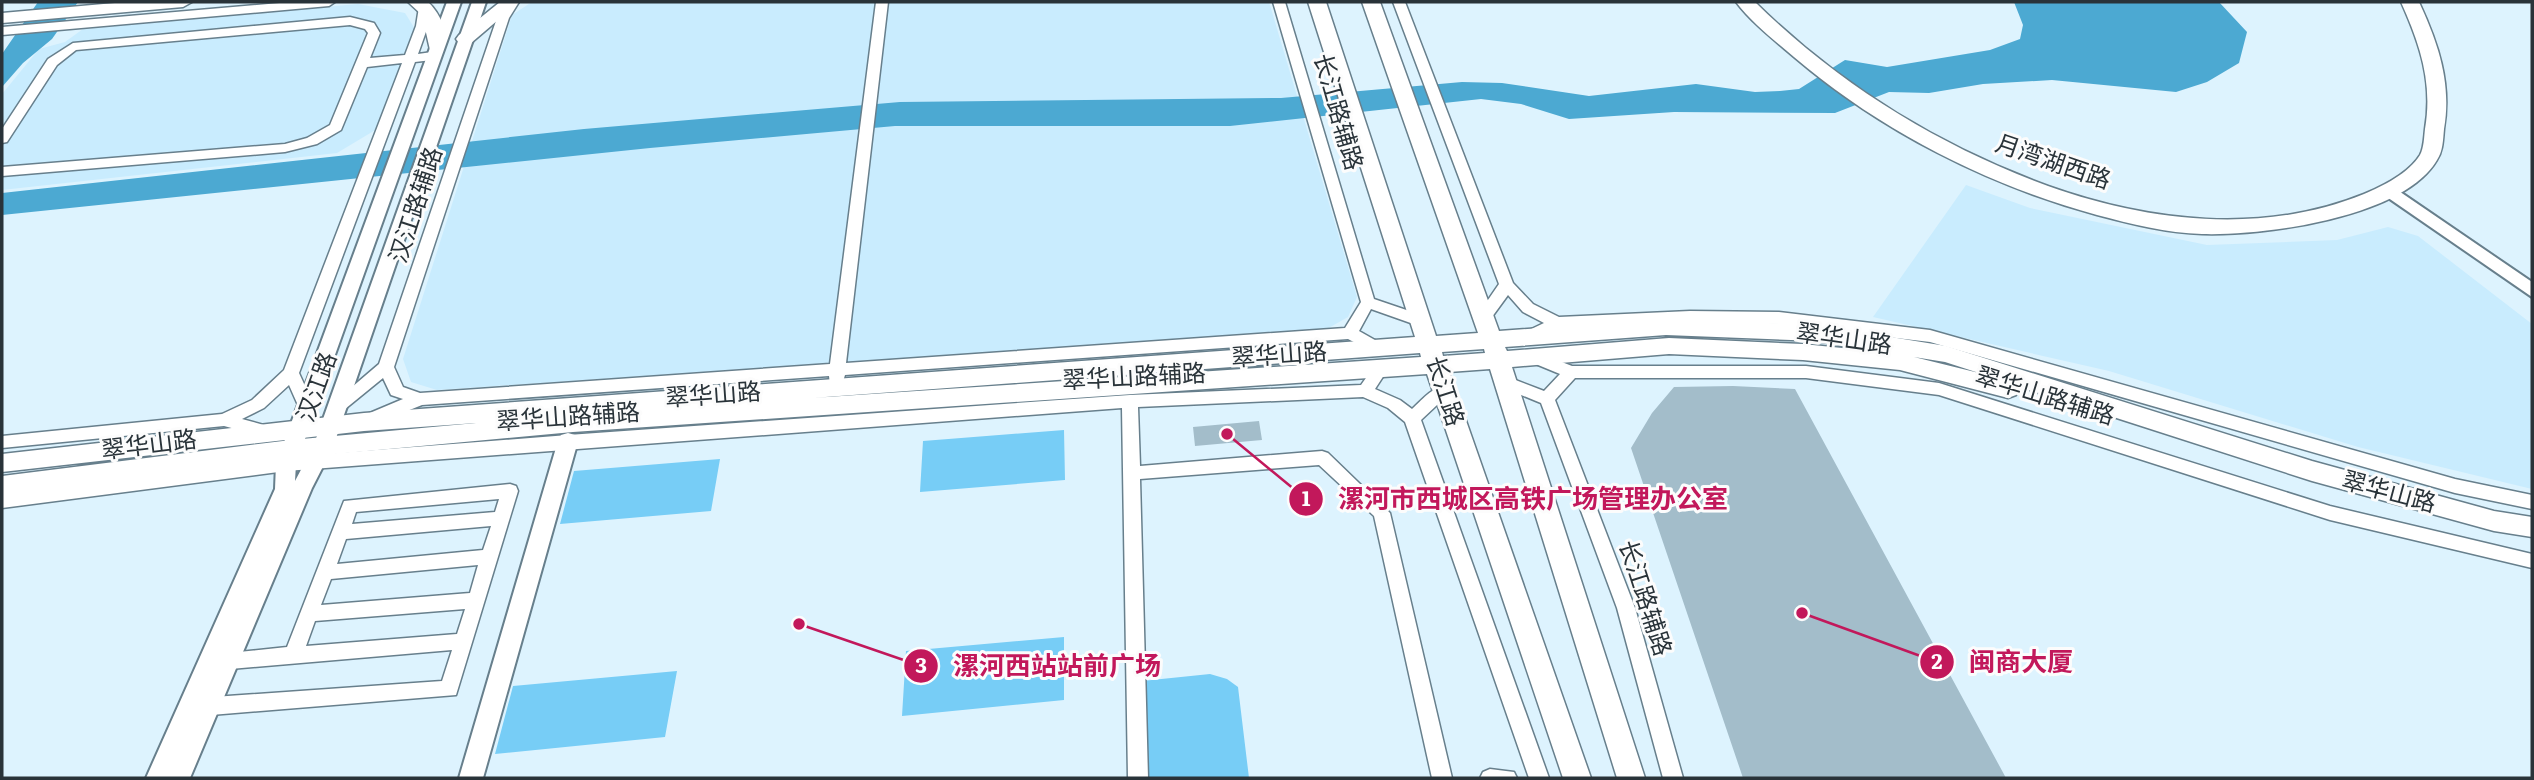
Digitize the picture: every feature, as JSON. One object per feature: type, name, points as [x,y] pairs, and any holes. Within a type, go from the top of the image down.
[{"type":"main road","points":[[9,24],[80,18],[183,2]]},
{"type":"main road","points":[[465,39],[512,2]]},
{"type":"main road","name":"长江路","points":[[1317,2],[1343,89],[1444,391],[1577,778]]},
{"type":"main road","points":[[1371,2],[1491,338],[1631,778]]},
{"type":"main road","name":"月湾湖西路","points":[[1745,2],[1816,66],[1870,104],[1991,170],[2087,205],[2200,227],[2304,220],[2390,191],[2429,158],[2438,117],[2438,75],[2426,36],[2410,2]]},
{"type":"main road","points":[[421,4],[436,25],[434,51]]},
{"type":"main road","name":"翠华山路","points":[[1530,346],[1666,327],[1818,333],[1946,354],[2312,471],[2494,522],[2532,527]]},
{"type":"main road","name":"翠华山路","points":[[2,486],[296,437],[335,415],[364,422],[836,379],[1433,355],[1491,338],[1530,346],[1668,346],[1803,352],[1900,362],[2027,393],[2315,484],[2532,544]]},
{"type":"main road","name":"翠华山路","points":[[2,463],[265,431],[296,437],[320,454],[587,422],[1378,358]]},
{"type":"street","points":[[80,18],[329,2]]},
{"type":"street","name":"汉江路","points":[[219,662],[285,489],[296,437],[402,139],[454,2]]},
{"type":"street","name":"汉江路","points":[[158,778],[199,707],[320,454],[479,2]]},
{"type":"street","name":"汉江路辅路","points":[[386,367],[503,18],[512,2]]},
{"type":"street","points":[[836,379],[883,2]]},
{"type":"street","name":"长江路辅路","points":[[1279,2],[1368,302]]},
{"type":"street","points":[[1399,2],[1507,285],[1528,308],[1557,323]]},
{"type":"street","points":[[2,501],[296,437],[291,373],[422,26],[421,4]]},
{"type":"street","points":[[2,139],[52,62],[73,47],[350,21],[370,26],[374,33],[336,127],[313,141],[285,148],[2,172]]},
{"type":"street","points":[[363,62],[410,58],[434,51]]},
{"type":"street","points":[[2390,191],[2532,291]]},
{"type":"street","points":[[1491,338],[1507,285]]},
{"type":"street","points":[[1422,321],[1368,302],[1350,333],[1378,358],[1365,391],[1394,404],[1412,418],[1539,778]]},
{"type":"street","name":"翠华山路辅路","points":[[2532,502],[2455,486],[1930,336],[1779,318],[1690,317],[1557,323],[1530,346],[1570,372],[1805,372],[1939,389],[2330,513],[2532,561]]},
{"type":"street","name":"翠华山路辅路","points":[[364,422],[420,399],[836,379],[1350,333]]},
{"type":"street","points":[[335,415],[386,367],[397,391],[420,399]]},
{"type":"street","points":[[1505,382],[1547,399],[1570,372]]},
{"type":"street","points":[[2,442],[224,420],[258,404],[291,373]]},
{"type":"street","name":"翠华山路辅路","points":[[320,454],[568,441],[1130,401],[1365,391]]},
{"type":"street","points":[[1412,418],[1444,391]]},
{"type":"street","name":"长江路辅路","points":[[1547,399],[1626,608],[1673,778]]},
{"type":"street","points":[[1130,401],[1138,778]]},
{"type":"street","points":[[224,420],[265,431]]},
{"type":"street","points":[[471,778],[568,441]]},
{"type":"street","points":[[1133,472],[1322,458],[1382,513],[1442,778]]},
{"type":"street","points":[[199,707],[449,688],[510,491],[350,506],[293,655]]},
{"type":"street","points":[[340,532],[502,518]]},
{"type":"street","points":[[325,572],[490,557]]},
{"type":"street","points":[[309,614],[477,600]]},
{"type":"street","points":[[219,662],[464,641]]},
{"type":"street","name":"汉江路","points":[[178,778],[199,707]]},
{"type":"street","points":[[1490,778],[1507,778]]},
{"type":"shaded area","points":[[38,2],[78,2],[52,39],[23,63],[2,87],[2,54]]},
{"type":"shaded area","points":[[532,2],[1269,2],[1357,297],[1348,317],[1325,330],[437,390],[411,382],[403,359],[512,15]]},
{"type":"shaded area","points":[[2014,2],[2219,2],[2247,32],[2239,63],[2207,82],[2176,92],[2052,80],[1983,84],[1929,93],[1889,92],[1835,113],[1674,112],[1569,119],[1521,104],[1481,99],[1230,126],[895,126],[650,148],[2,215],[2,193],[584,129],[900,102],[1281,98],[1462,82],[1502,83],[1589,96],[1696,84],[1755,92],[1799,89],[1845,60],[1887,67],[1990,50],[2020,39],[2023,25]]},
{"type":"shaded area","points":[[358,4],[405,13],[415,29],[382,126],[337,153],[2,190],[2,94],[39,49],[65,42],[83,29]]},
{"type":"shaded area","points":[[1966,185],[2030,208],[2207,245],[2337,240],[2388,227],[2418,236],[2532,324],[2532,489],[2358,447],[2109,371],[1873,317]]},
{"type":"shaded area","points":[[1064,430],[1065,480],[920,492],[923,441]]},
{"type":"shaded area","points":[[720,459],[711,511],[560,524],[574,471]]},
{"type":"shaded area","points":[[1064,637],[1064,700],[902,716],[906,651]]},
{"type":"shaded area","points":[[677,671],[665,737],[495,754],[513,686]]},
{"type":"shaded area","points":[[1210,674],[1227,679],[1238,687],[1249,778],[1146,778],[1142,681]]},
{"type":"building","points":[[1674,387],[1795,389],[2006,778],[1743,778],[1631,448],[1652,413]]},
{"type":"building","points":[[1259,421],[1262,440],[1195,446],[1193,427]]},
{"type":"place","name":"漯河市西城区高铁广场管理办公室","points":[[1227,434]]},
{"type":"place","name":"闽商大厦","points":[[1802,613]]},
{"type":"place","name":"漯河西站站前广场","points":[[799,624]]}]
